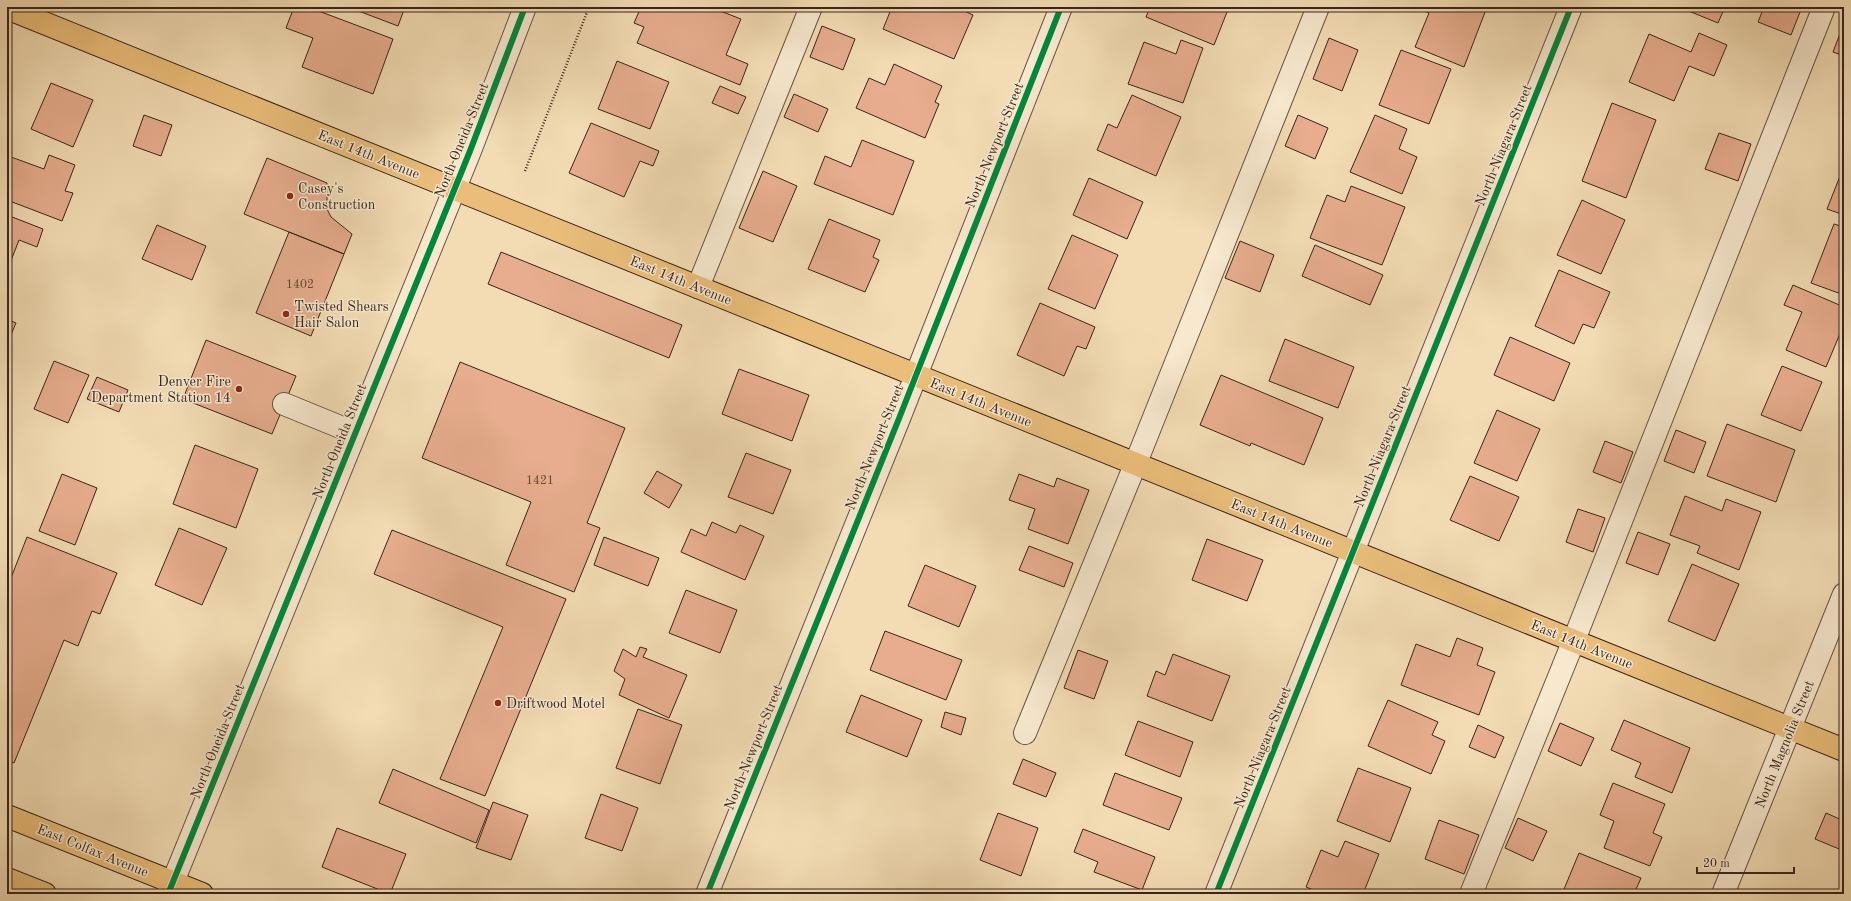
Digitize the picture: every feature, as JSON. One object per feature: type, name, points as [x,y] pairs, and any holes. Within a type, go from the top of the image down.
[{"type":"main road","name":"East 14th Avenue","points":[[7,8],[1135,465],[1353,551],[1844,750]]},
{"type":"main road","name":"East Colfax Avenue","points":[[7,816],[170,888],[202,894]]},
{"type":"main road","points":[[7,879],[45,894]]},
{"type":"street","name":"North Oneida Street","points":[[170,888],[454,189],[525,7]]},
{"type":"street","points":[[698,287],[811,7]]},
{"type":"street","name":"North Newport Street","points":[[707,894],[916,376],[1061,7]]},
{"type":"street","points":[[1025,733],[1135,465],[1318,7]]},
{"type":"street","name":"North Niagara Street","points":[[1216,894],[1571,7]]},
{"type":"street","points":[[1471,894],[1574,640],[1824,7]]},
{"type":"street","points":[[284,404],[355,433]]},
{"type":"street","name":"North Magnolia Street","points":[[1723,894],[1844,594]]},
{"type":"path","points":[[525,171],[589,7]]},
{"type":"building","points":[[294,7],[308,7],[393,39],[373,94],[302,67],[313,38],[286,28]]},
{"type":"building","points":[[348,7],[405,7],[398,26]]},
{"type":"building","points":[[641,7],[710,7],[741,19],[726,55],[748,64],[740,85],[637,43],[644,27],[634,23]]},
{"type":"building","points":[[892,7],[956,7],[973,15],[954,59],[883,29]]},
{"type":"building","points":[[1150,7],[1229,7],[1214,45],[1146,17]]},
{"type":"building","points":[[1415,7],[1487,7],[1464,67],[1415,47],[1429,13]]},
{"type":"building","points":[[1679,7],[1725,7],[1718,23]]},
{"type":"building","points":[[1764,7],[1802,7],[1791,35],[1758,22]]},
{"type":"building","points":[[1844,23],[1844,56],[1833,52]]},
{"type":"building","points":[[822,26],[855,39],[843,70],[810,57]]},
{"type":"building","points":[[1699,33],[1727,45],[1714,76],[1689,66],[1674,101],[1629,82],[1649,34],[1691,52]]},
{"type":"building","points":[[1329,38],[1358,50],[1342,91],[1313,79]]},
{"type":"building","points":[[1181,40],[1203,48],[1183,103],[1128,84],[1144,42],[1176,54]]},
{"type":"building","points":[[1401,50],[1451,69],[1429,124],[1379,105]]},
{"type":"building","points":[[617,61],[669,82],[650,129],[598,109]]},
{"type":"building","points":[[894,64],[942,86],[935,102],[939,104],[925,138],[856,108],[869,78],[885,85]]},
{"type":"building","points":[[51,83],[93,100],[73,147],[31,129]]},
{"type":"building","points":[[720,86],[746,97],[738,114],[712,103]]},
{"type":"building","points":[[794,94],[828,109],[818,132],[784,117]]},
{"type":"building","points":[[1132,95],[1181,117],[1156,176],[1097,150],[1108,124],[1117,128]]},
{"type":"building","points":[[1612,103],[1656,120],[1626,198],[1582,181]]},
{"type":"building","points":[[144,115],[172,125],[161,156],[133,146]]},
{"type":"building","points":[[1298,115],[1328,128],[1315,159],[1285,146]]},
{"type":"building","points":[[1375,115],[1407,129],[1399,149],[1417,157],[1402,194],[1350,172]]},
{"type":"building","points":[[591,123],[659,151],[653,166],[640,161],[624,197],[569,173]]},
{"type":"building","points":[[1719,133],[1751,144],[1738,181],[1705,169]]},
{"type":"building","points":[[862,140],[914,161],[893,215],[814,184],[825,156],[851,167]]},
{"type":"building","points":[[49,155],[75,165],[65,191],[73,193],[62,221],[7,200],[7,167],[11,157],[44,169]]},
{"type":"building","name":"Casey's Construction","points":[[267,158],[327,183],[327,209],[331,217],[352,234],[344,254],[244,214]]},
{"type":"building","points":[[1844,166],[1844,215],[1827,209]]},
{"type":"building","points":[[763,171],[797,186],[773,242],[739,228]]},
{"type":"building","points":[[1089,178],[1143,202],[1127,239],[1073,215]]},
{"type":"building","points":[[1351,186],[1405,207],[1382,265],[1310,238],[1327,195],[1345,202]]},
{"type":"building","points":[[1582,200],[1625,220],[1601,274],[1557,255]]},
{"type":"building","points":[[7,215],[43,229],[37,247],[19,240],[7,271]]},
{"type":"building","points":[[829,219],[880,240],[873,257],[879,260],[865,292],[808,269]]},
{"type":"building","points":[[1834,224],[1844,227],[1844,295],[1811,283]]},
{"type":"building","points":[[157,225],[206,246],[192,280],[142,259]]},
{"type":"building","points":[[289,232],[344,254],[311,336],[256,313]]},
{"type":"building","points":[[1072,235],[1118,255],[1095,309],[1048,289]]},
{"type":"building","points":[[1240,241],[1274,255],[1260,292],[1225,278]]},
{"type":"building","points":[[1315,245],[1383,275],[1370,305],[1302,276]]},
{"type":"building","points":[[501,252],[682,325],[669,358],[488,284]]},
{"type":"building","points":[[1559,270],[1610,292],[1594,328],[1583,324],[1574,344],[1535,326]]},
{"type":"building","points":[[1793,285],[1844,307],[1844,324],[1826,367],[1786,350],[1802,312],[1784,305]]},
{"type":"building","points":[[1040,303],[1095,327],[1086,349],[1077,346],[1064,376],[1017,355]]},
{"type":"building","points":[[7,319],[16,323],[7,344]]},
{"type":"building","points":[[1510,337],[1570,363],[1554,401],[1494,375]]},
{"type":"building","points":[[1285,339],[1354,367],[1338,408],[1269,381]]},
{"type":"building","points":[[206,340],[296,376],[272,434],[183,399]]},
{"type":"building","points":[[54,361],[89,375],[68,423],[34,409]]},
{"type":"building","points":[[460,362],[625,428],[587,523],[600,528],[574,592],[506,565],[531,502],[422,458]]},
{"type":"building","points":[[1782,366],[1822,382],[1801,431],[1761,415]]},
{"type":"building","points":[[739,369],[809,395],[792,441],[722,414]]},
{"type":"building","points":[[1221,375],[1323,418],[1304,465],[1251,443],[1250,446],[1200,425]]},
{"type":"building","points":[[97,377],[128,390],[119,412],[87,399]]},
{"type":"building","points":[[1497,410],[1540,429],[1517,481],[1474,463]]},
{"type":"building","points":[[1727,424],[1795,450],[1776,502],[1707,476]]},
{"type":"building","points":[[1676,430],[1706,442],[1694,473],[1664,461]]},
{"type":"building","points":[[1605,441],[1633,452],[1621,483],[1593,472]]},
{"type":"building","points":[[195,445],[258,469],[236,528],[173,504]]},
{"type":"building","points":[[746,453],[791,470],[773,514],[728,497]]},
{"type":"building","points":[[657,471],[682,485],[669,508],[644,493]]},
{"type":"building","points":[[62,474],[97,488],[75,545],[39,531]]},
{"type":"building","points":[[1019,474],[1054,487],[1057,478],[1089,490],[1068,544],[1028,529],[1035,509],[1009,500]]},
{"type":"building","points":[[1470,476],[1519,497],[1499,541],[1450,520]]},
{"type":"building","points":[[1685,496],[1722,511],[1726,499],[1761,512],[1739,570],[1697,553],[1700,546],[1670,535]]},
{"type":"building","points":[[1578,509],[1605,518],[1593,552],[1566,542]]},
{"type":"building","points":[[712,522],[736,533],[740,525],[764,536],[745,580],[681,552],[691,529],[706,536]]},
{"type":"building","points":[[179,528],[227,548],[202,605],[155,585]]},
{"type":"building","name":"Driftwood Motel","points":[[392,530],[566,599],[485,796],[440,779],[503,627],[374,574]]},
{"type":"building","points":[[1638,532],[1670,544],[1658,575],[1626,563]]},
{"type":"building","points":[[27,537],[117,573],[100,614],[92,611],[78,646],[64,640],[14,763],[7,760],[7,588]]},
{"type":"building","points":[[604,537],[659,558],[648,586],[594,565]]},
{"type":"building","points":[[1207,539],[1263,560],[1247,601],[1192,580]]},
{"type":"building","points":[[1029,546],[1073,563],[1064,587],[1019,570]]},
{"type":"building","points":[[1692,564],[1739,584],[1715,641],[1668,621]]},
{"type":"building","points":[[925,565],[976,586],[959,627],[908,606]]},
{"type":"building","points":[[686,590],[737,610],[720,653],[669,633]]},
{"type":"building","points":[[885,631],[962,660],[946,700],[870,670]]},
{"type":"building","points":[[1457,638],[1483,648],[1477,665],[1495,672],[1479,715],[1401,685],[1416,644],[1450,657]]},
{"type":"building","points":[[640,647],[647,649],[643,657],[687,675],[669,718],[619,695],[625,679],[614,671],[623,649],[636,657]]},
{"type":"building","points":[[1078,650],[1108,661],[1094,699],[1064,688]]},
{"type":"building","points":[[1173,654],[1230,676],[1212,721],[1147,696],[1156,671],[1165,675]]},
{"type":"building","points":[[861,695],[922,720],[907,757],[846,732]]},
{"type":"building","points":[[1388,700],[1438,722],[1432,735],[1445,741],[1431,774],[1368,746]]},
{"type":"building","points":[[638,709],[682,725],[660,784],[616,768]]},
{"type":"building","points":[[945,712],[966,718],[961,735],[941,727]]},
{"type":"building","points":[[1624,720],[1690,748],[1672,793],[1635,777],[1641,763],[1611,750]]},
{"type":"building","points":[[1138,721],[1193,742],[1180,777],[1125,755]]},
{"type":"building","points":[[1560,723],[1594,738],[1581,766],[1548,751]]},
{"type":"building","points":[[1478,725],[1504,737],[1495,758],[1469,747]]},
{"type":"building","points":[[1023,759],[1056,773],[1046,797],[1013,784]]},
{"type":"building","points":[[1358,768],[1411,788],[1390,842],[1337,821]]},
{"type":"building","points":[[393,769],[489,810],[476,843],[379,803]]},
{"type":"building","points":[[1115,773],[1182,798],[1169,830],[1103,805]]},
{"type":"building","points":[[1613,783],[1665,804],[1653,833],[1662,837],[1650,866],[1604,848],[1614,821],[1600,815]]},
{"type":"building","points":[[601,794],[638,808],[622,851],[585,838]]},
{"type":"building","points":[[493,802],[528,815],[511,860],[476,848]]},
{"type":"building","points":[[998,813],[1038,828],[1021,876],[980,860]]},
{"type":"building","points":[[1826,813],[1844,821],[1844,851],[1815,839]]},
{"type":"building","points":[[1518,818],[1547,831],[1533,861],[1505,848]]},
{"type":"building","points":[[1439,820],[1479,835],[1464,874],[1425,859]]},
{"type":"building","points":[[337,828],[406,854],[390,894],[322,867]]},
{"type":"building","points":[[1083,829],[1155,857],[1142,890],[1094,872],[1098,862],[1074,852]]},
{"type":"building","points":[[1345,841],[1379,854],[1363,894],[1323,894],[1306,887],[1321,850],[1338,857]]},
{"type":"building","points":[[1579,853],[1641,878],[1634,894],[1562,894]]},
{"type":"building","points":[[1409,889],[1422,894],[1407,894]]},
{"type":"cycle path","points":[[168,894],[470,151],[525,7]]},
{"type":"cycle path","points":[[707,894],[900,416],[1061,7]]},
{"type":"cycle path","points":[[1216,894],[1571,7]]},
{"type":"place","name":"Casey's Construction","points":[[290,196]]},
{"type":"place","name":"Twisted Shears Hair Salon","points":[[286,314]]},
{"type":"place","name":"Denver Fire Department Station 14","points":[[239,389]]},
{"type":"place","name":"Driftwood Motel","points":[[498,703]]}]
